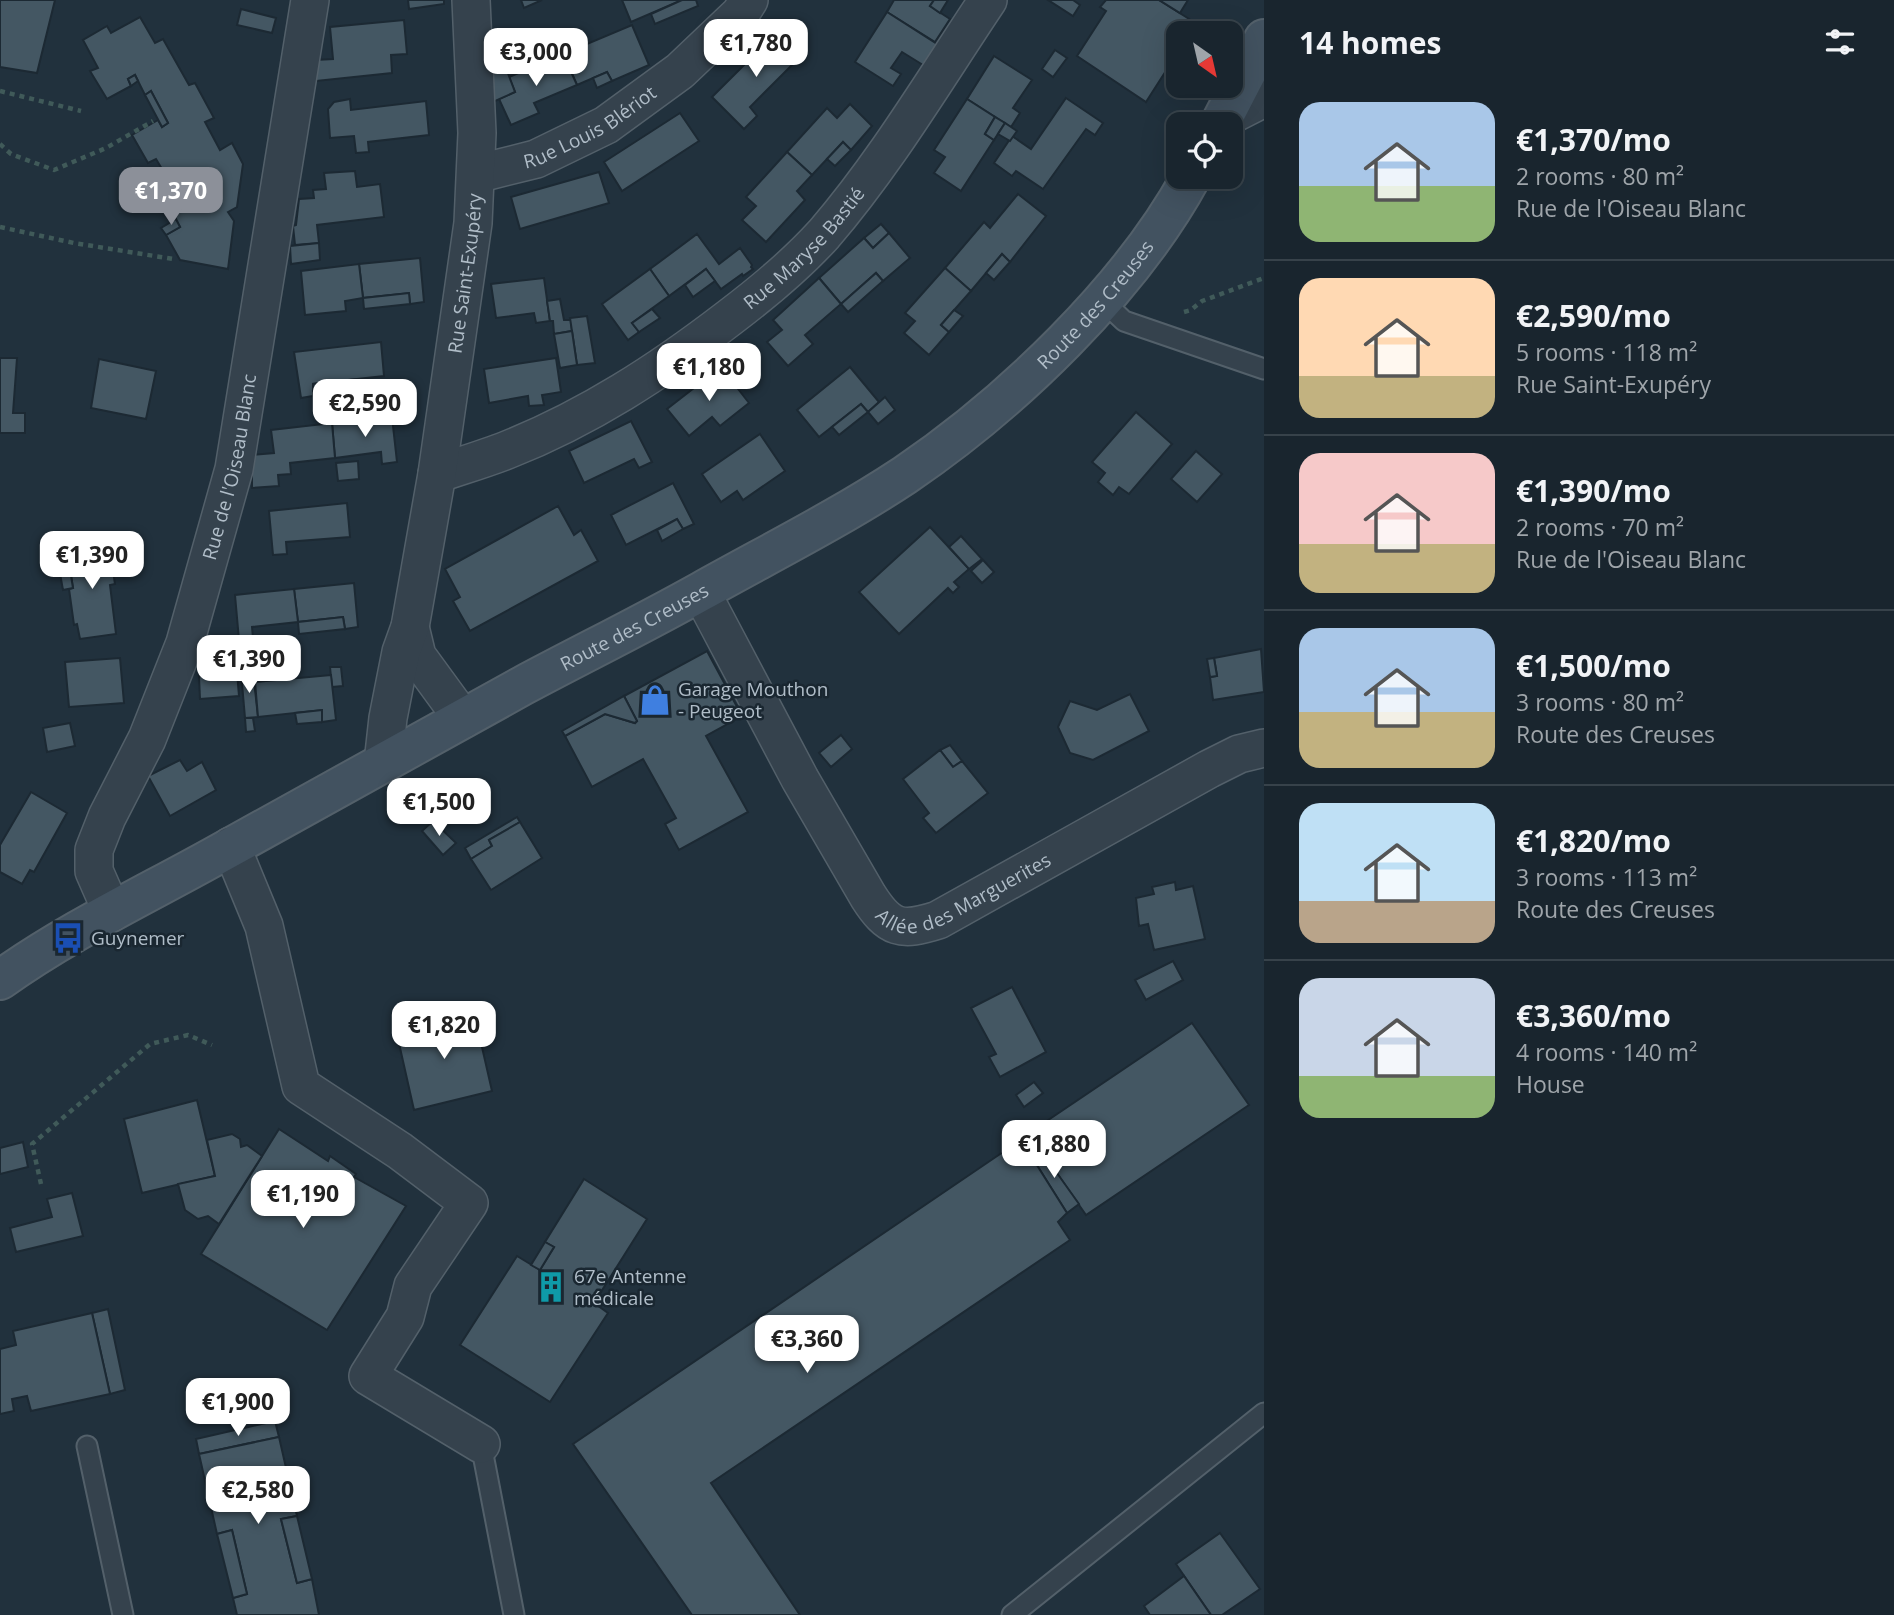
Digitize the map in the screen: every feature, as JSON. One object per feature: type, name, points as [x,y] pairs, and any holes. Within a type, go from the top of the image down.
[{"type":"main road","points":[[1226,112],[1264,39]]},
{"type":"main road","name":"Route des Creuses","points":[[0,980],[113,912],[231,846],[701,592],[908,473],[967,429],[1020,383],[1101,300],[1149,241],[1183,189]]},
{"type":"street","name":"Rue de l'Oiseau Blanc","points":[[113,912],[94,871],[94,850],[107,817],[148,739],[184,643],[234,469],[310,0]]},
{"type":"street","name":"Rue Saint-Exupéry","points":[[383,762],[388,718],[401,652],[410,627],[437,474],[473,223],[477,133],[471,0]]},
{"type":"street","name":"Rue Maryse Bastié","points":[[437,474],[508,450],[573,420],[624,392],[681,355],[783,274],[822,236],[867,180],[988,0]]},
{"type":"street","name":"Rue Louis Blériot","points":[[476,174],[536,159],[606,125],[680,71],[740,14],[747,1]]},
{"type":"street","points":[[1237,112],[1264,97]]},
{"type":"street","name":"Allée des Marguerites","points":[[701,592],[800,779],[868,896],[890,924],[904,928],[938,920],[1217,765],[1239,754],[1264,748]]},
{"type":"street","name":"Rue Saint-Exupéry","points":[[410,627],[417,656],[463,719]]},
{"type":"street","points":[[231,846],[264,926],[301,1086],[400,1151],[469,1203],[413,1286],[405,1317],[368,1376],[481,1444]]},
{"type":"lane","points":[[1101,300],[1124,321],[1264,369]]},
{"type":"lane","points":[[1012,1615],[1264,1413]]},
{"type":"lane","points":[[481,1444],[514,1615]]},
{"type":"lane","points":[[87,1446],[123,1615]]},
{"type":"path","points":[[0,91],[81,111]]},
{"type":"path","points":[[0,144],[11,154],[54,170],[106,148],[153,121]]},
{"type":"path","points":[[0,227],[74,243],[173,259]]},
{"type":"path","points":[[1179,311],[1191,310],[1202,301],[1264,278]]},
{"type":"path","points":[[41,1184],[32,1144],[150,1044],[188,1035],[212,1045]]},
{"type":"building","points":[[0,0],[55,0],[37,73],[0,67]]},
{"type":"building","points":[[408,0],[444,0],[444,4],[409,9]]},
{"type":"building","points":[[521,0],[542,0],[524,8]]},
{"type":"building","points":[[622,0],[682,0],[631,22]]},
{"type":"building","points":[[682,0],[696,0],[698,6],[655,24],[651,14]]},
{"type":"building","points":[[894,0],[934,0],[930,6],[950,19],[935,42],[887,12]]},
{"type":"building","points":[[934,0],[948,0],[940,13],[930,6]]},
{"type":"building","points":[[1048,0],[1073,0],[1080,5],[1073,16]]},
{"type":"building","points":[[1106,0],[1159,0],[1192,21],[1166,21],[1166,71],[1146,102],[1077,56],[1106,11],[1100,7]]},
{"type":"building","points":[[1159,0],[1188,0],[1180,13]]},
{"type":"building","points":[[241,9],[276,18],[272,33],[237,25]]},
{"type":"building","points":[[887,12],[937,44],[923,65],[902,52],[891,68],[901,74],[893,86],[855,62]]},
{"type":"building","points":[[140,17],[155,43],[163,39],[189,85],[195,83],[214,118],[205,122],[220,150],[232,143],[243,164],[237,207],[228,212],[234,221],[228,269],[180,260],[166,235],[180,227],[159,191],[171,184],[156,159],[148,163],[132,135],[158,120],[162,127],[168,123],[151,91],[145,95],[135,75],[128,79],[131,86],[107,99],[90,71],[98,68],[83,40],[107,26],[111,33]]},
{"type":"building","points":[[404,20],[407,54],[391,55],[392,73],[316,81],[315,60],[333,59],[330,27]]},
{"type":"building","points":[[632,25],[649,65],[612,81],[607,72],[577,85],[563,54]]},
{"type":"building","points":[[778,31],[802,55],[750,107],[757,116],[744,129],[712,97]]},
{"type":"building","points":[[1055,50],[1067,58],[1053,77],[1042,69]]},
{"type":"building","points":[[563,54],[577,85],[534,103],[539,113],[511,125],[499,99],[515,92],[509,77]]},
{"type":"building","points":[[994,56],[1032,80],[1013,108],[1020,113],[1011,127],[967,99]]},
{"type":"building","points":[[506,68],[515,92],[493,102],[492,74]]},
{"type":"building","points":[[607,72],[612,81],[597,88],[593,78]]},
{"type":"building","points":[[135,75],[138,81],[131,86],[128,79]]},
{"type":"building","points":[[151,91],[168,123],[162,127],[145,95]]},
{"type":"building","points":[[1066,98],[1103,123],[1095,135],[1086,129],[1043,189],[1016,171],[1012,176],[994,163],[1012,136],[1031,149]]},
{"type":"building","points":[[350,99],[351,110],[426,101],[429,135],[368,142],[369,152],[356,153],[354,136],[330,138],[328,109],[334,102]]},
{"type":"building","points":[[967,99],[995,117],[985,134],[994,140],[961,191],[934,173],[945,157],[934,150]]},
{"type":"building","points":[[850,104],[872,126],[851,150],[843,142],[812,175],[787,152],[827,108],[837,118]]},
{"type":"building","points":[[680,113],[699,141],[622,191],[604,162]]},
{"type":"building","points":[[995,117],[1005,123],[994,140],[985,134]]},
{"type":"building","points":[[1005,123],[1017,131],[1010,141],[998,134]]},
{"type":"building","points":[[843,142],[851,150],[835,166],[827,159]]},
{"type":"building","points":[[787,152],[812,175],[797,191],[805,200],[766,242],[742,220],[756,206],[746,197]]},
{"type":"building","points":[[355,171],[357,187],[380,184],[384,217],[317,225],[319,243],[295,245],[293,226],[296,225],[299,199],[314,198],[313,190],[326,189],[324,173]]},
{"type":"building","points":[[599,172],[609,203],[520,229],[511,197]]},
{"type":"building","points":[[1018,194],[1046,216],[1010,262],[1002,254],[971,291],[945,268],[984,222],[990,228]]},
{"type":"building","points":[[176,219],[180,227],[166,235],[161,228]]},
{"type":"building","points":[[881,224],[889,233],[873,248],[864,238]]},
{"type":"building","points":[[889,233],[910,258],[883,281],[876,273],[841,304],[819,278],[864,238],[873,248]]},
{"type":"building","points":[[697,234],[719,264],[740,248],[753,269],[721,289],[706,269],[669,296],[650,269]]},
{"type":"building","points":[[319,243],[320,260],[291,264],[290,246]]},
{"type":"building","points":[[1002,254],[1010,262],[994,280],[986,273]]},
{"type":"building","points":[[420,258],[424,302],[410,304],[409,293],[363,298],[359,264]]},
{"type":"building","points":[[359,264],[363,298],[345,301],[346,311],[305,315],[301,271]]},
{"type":"building","points":[[945,268],[971,291],[941,325],[949,332],[929,355],[904,333],[915,321],[905,313]]},
{"type":"building","points":[[650,269],[669,296],[632,323],[639,332],[628,340],[602,304]]},
{"type":"building","points":[[706,269],[715,281],[693,297],[685,285]]},
{"type":"building","points":[[876,273],[883,281],[848,312],[841,304]]},
{"type":"building","points":[[544,278],[550,321],[536,323],[534,313],[496,318],[491,284]]},
{"type":"building","points":[[819,278],[841,304],[805,335],[813,344],[788,366],[767,342],[782,330],[773,320]]},
{"type":"building","points":[[409,293],[410,304],[364,309],[363,298]]},
{"type":"building","points":[[560,299],[564,320],[571,320],[572,331],[554,334],[547,301]]},
{"type":"building","points":[[652,309],[660,318],[639,332],[632,323]]},
{"type":"building","points":[[954,310],[963,316],[949,332],[941,325]]},
{"type":"building","points":[[587,316],[595,363],[577,365],[570,318]]},
{"type":"building","points":[[572,331],[577,365],[560,368],[554,334]]},
{"type":"building","points":[[381,342],[384,376],[313,384],[313,396],[301,398],[294,352]]},
{"type":"building","points":[[0,358],[17,358],[13,413],[25,413],[25,433],[0,433]]},
{"type":"building","points":[[556,358],[561,392],[542,395],[544,405],[529,406],[528,396],[489,403],[484,369]]},
{"type":"building","points":[[99,359],[156,371],[146,419],[91,408]]},
{"type":"building","points":[[721,367],[749,403],[720,426],[712,417],[689,436],[667,409]]},
{"type":"building","points":[[850,367],[879,402],[868,412],[861,404],[819,437],[797,410]]},
{"type":"building","points":[[358,379],[359,391],[313,396],[313,384]]},
{"type":"building","points":[[885,397],[895,410],[878,424],[868,412]]},
{"type":"building","points":[[861,404],[868,412],[839,435],[832,427]]},
{"type":"building","points":[[1136,412],[1172,444],[1129,494],[1119,487],[1113,495],[1098,482],[1105,473],[1092,462]]},
{"type":"building","points":[[392,417],[397,462],[382,464],[381,452],[335,458],[332,423]]},
{"type":"building","points":[[631,421],[652,462],[639,468],[634,459],[584,483],[569,451]]},
{"type":"building","points":[[332,423],[335,458],[290,463],[291,474],[278,475],[279,486],[252,488],[252,455],[274,453],[271,430]]},
{"type":"building","points":[[760,434],[785,471],[743,500],[737,491],[721,502],[702,474]]},
{"type":"building","points":[[1196,451],[1222,474],[1197,502],[1171,479]]},
{"type":"building","points":[[358,461],[359,479],[338,481],[336,463]]},
{"type":"building","points":[[673,483],[694,524],[683,529],[677,519],[626,545],[611,515]]},
{"type":"building","points":[[347,503],[350,537],[286,542],[287,554],[273,555],[269,511]]},
{"type":"building","points":[[558,506],[574,535],[581,530],[598,561],[470,631],[453,601],[460,597],[445,569]]},
{"type":"building","points":[[677,519],[683,529],[662,541],[657,530]]},
{"type":"building","points":[[930,527],[969,569],[954,582],[959,587],[953,593],[948,588],[899,634],[859,592]]},
{"type":"building","points":[[961,536],[982,559],[969,569],[949,547]]},
{"type":"building","points":[[109,544],[115,584],[110,585],[116,634],[80,639],[77,624],[74,625],[69,589],[73,588],[67,551]]},
{"type":"building","points":[[67,551],[73,588],[63,590],[56,552]]},
{"type":"building","points":[[983,560],[994,572],[982,583],[971,571]]},
{"type":"building","points":[[354,583],[358,627],[345,629],[343,617],[298,622],[294,589]]},
{"type":"building","points":[[294,589],[298,622],[252,627],[253,638],[239,640],[235,595]]},
{"type":"building","points":[[343,617],[345,629],[299,634],[298,622]]},
{"type":"building","points":[[1261,649],[1264,692],[1213,700],[1210,677],[1217,676],[1214,658]]},
{"type":"building","points":[[239,651],[241,672],[202,676],[201,655]]},
{"type":"building","points":[[707,651],[742,716],[706,736],[748,812],[679,850],[665,824],[676,818],[643,759],[592,787],[565,736],[605,714],[635,723],[637,721],[624,696]]},
{"type":"building","points":[[120,658],[124,703],[69,707],[65,662]]},
{"type":"building","points":[[1214,658],[1217,676],[1210,677],[1207,659]]},
{"type":"building","points":[[330,667],[341,667],[343,686],[332,687]]},
{"type":"building","points":[[253,671],[258,717],[245,718],[241,672]]},
{"type":"building","points":[[237,672],[239,696],[200,699],[199,676]]},
{"type":"building","points":[[331,675],[336,720],[322,722],[322,710],[258,717],[255,682]]},
{"type":"building","points":[[1130,694],[1149,731],[1093,760],[1070,753],[1058,727],[1070,701],[1097,710]]},
{"type":"building","points":[[624,696],[637,721],[635,723],[605,714],[565,736],[562,731]]},
{"type":"building","points":[[322,710],[322,722],[297,724],[295,713]]},
{"type":"building","points":[[245,718],[253,718],[255,731],[246,732]]},
{"type":"building","points":[[70,723],[75,746],[47,752],[43,728]]},
{"type":"building","points":[[841,735],[852,749],[831,767],[819,753]]},
{"type":"building","points":[[950,745],[962,761],[953,767],[940,750]]},
{"type":"building","points":[[940,750],[953,767],[962,761],[988,793],[936,833],[923,818],[929,813],[903,779]]},
{"type":"building","points":[[180,760],[187,771],[202,762],[216,790],[170,816],[148,776]]},
{"type":"building","points":[[31,792],[67,813],[34,872],[30,870],[22,884],[0,872],[0,845]]},
{"type":"building","points":[[517,817],[520,822],[489,840],[492,846],[471,859],[465,848]]},
{"type":"building","points":[[433,821],[456,843],[443,855],[422,831]]},
{"type":"building","points":[[520,822],[542,858],[491,890],[471,859],[492,846],[489,840]]},
{"type":"building","points":[[1175,882],[1176,890],[1193,886],[1205,939],[1154,950],[1148,924],[1139,926],[1136,898],[1154,894],[1152,887]]},
{"type":"building","points":[[1173,961],[1183,980],[1146,1000],[1135,980]]},
{"type":"building","points":[[1012,987],[1046,1052],[1000,1077],[989,1057],[996,1054],[971,1008]]},
{"type":"building","points":[[474,1012],[492,1091],[414,1110],[396,1030]]},
{"type":"building","points":[[1192,1023],[1249,1105],[1086,1215],[1029,1133]]},
{"type":"building","points":[[1034,1082],[1043,1093],[1024,1107],[1016,1095]]},
{"type":"building","points":[[197,1100],[215,1176],[142,1193],[124,1119]]},
{"type":"building","points":[[279,1129],[328,1161],[330,1156],[356,1174],[354,1177],[406,1206],[327,1330],[201,1254]]},
{"type":"building","points":[[232,1134],[240,1139],[241,1147],[247,1145],[262,1156],[219,1224],[208,1216],[198,1219],[185,1210],[178,1184],[215,1176],[207,1140]]},
{"type":"building","points":[[23,1142],[28,1167],[0,1174],[0,1148]]},
{"type":"building","points":[[1037,1145],[1079,1204],[1067,1213],[1028,1151]]},
{"type":"building","points":[[1006,1150],[1014,1160],[1028,1151],[1067,1213],[1058,1222],[1070,1240],[711,1483],[800,1615],[692,1615],[573,1444]]},
{"type":"building","name":"67e Antenne médicale","points":[[584,1179],[647,1219],[594,1303],[608,1313],[550,1402],[460,1345],[517,1256],[540,1270],[554,1247],[545,1242]]},
{"type":"building","points":[[72,1193],[83,1236],[16,1252],[10,1228],[52,1217],[47,1199]]},
{"type":"building","points":[[545,1242],[554,1247],[540,1270],[531,1265]]},
{"type":"building","points":[[108,1309],[125,1390],[110,1394],[92,1313]]},
{"type":"building","points":[[92,1313],[110,1394],[31,1411],[27,1396],[12,1399],[14,1411],[0,1414],[0,1349],[16,1345],[13,1331]]},
{"type":"building","points":[[275,1421],[279,1437],[199,1454],[196,1439]]},
{"type":"building","points":[[279,1437],[297,1516],[281,1519],[297,1583],[312,1579],[319,1615],[237,1615],[233,1598],[247,1594],[232,1530],[217,1534],[199,1454]]},
{"type":"building","points":[[297,1516],[312,1579],[297,1583],[281,1519]]},
{"type":"building","points":[[232,1530],[247,1594],[233,1598],[217,1534]]},
{"type":"building","points":[[1220,1533],[1260,1589],[1222,1615],[1211,1615],[1176,1564]]},
{"type":"building","points":[[1184,1576],[1211,1615],[1150,1615],[1144,1606]]},
{"type":"place","name":"Garage Mouthon - Peugeot","points":[[655,700]]},
{"type":"place","name":"Guynemer","points":[[68,938]]},
{"type":"place","name":"67e Antenne médicale","points":[[551,1287]]}]
